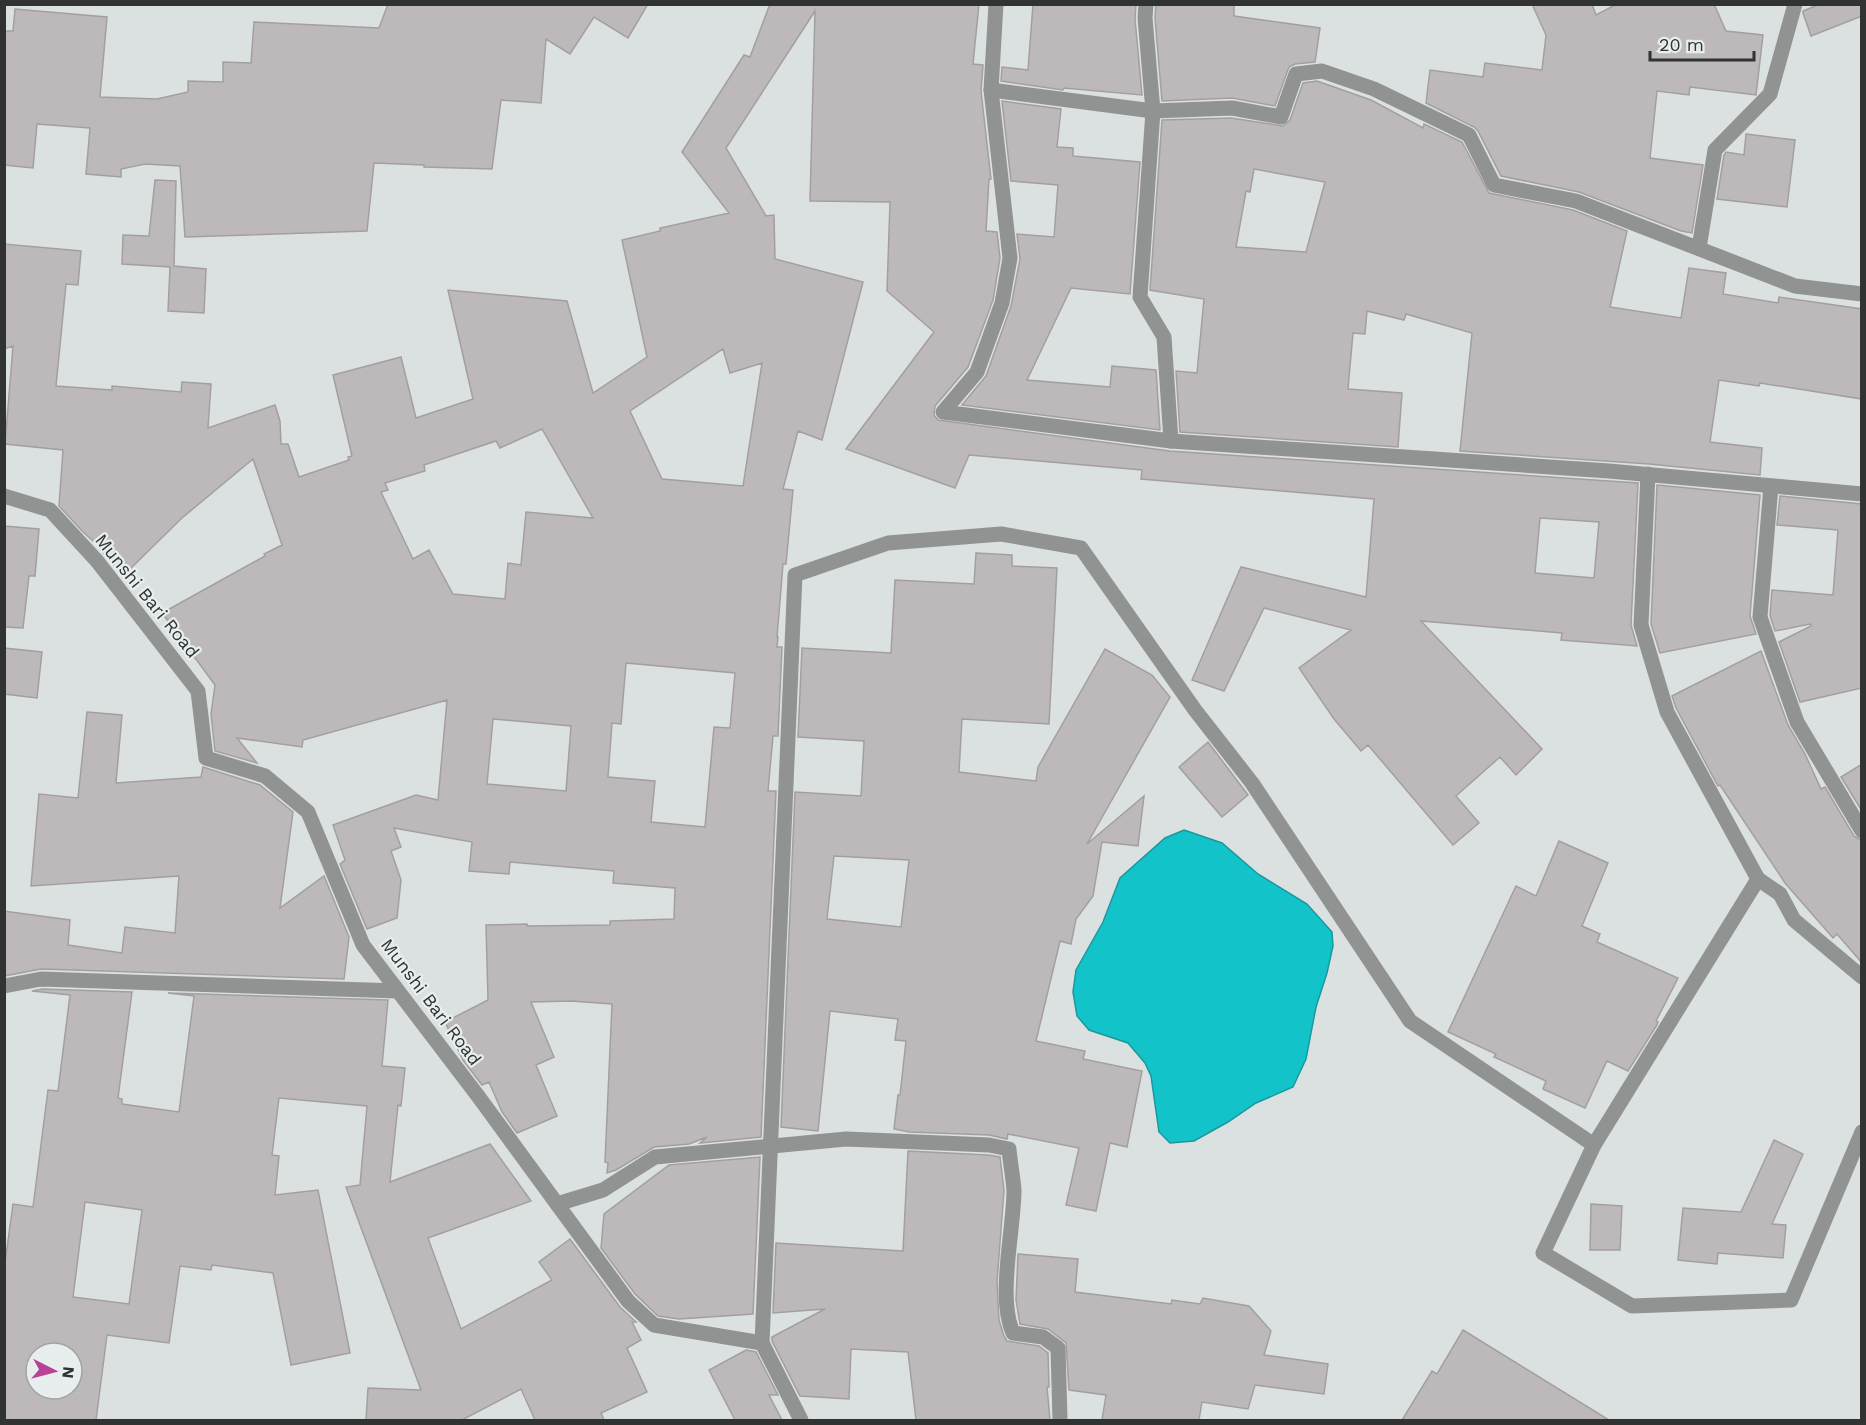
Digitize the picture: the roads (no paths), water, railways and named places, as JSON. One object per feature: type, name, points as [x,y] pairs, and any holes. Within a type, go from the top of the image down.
[{"type":"street","points":[[996,4],[991,90],[1010,258],[1002,303],[976,372],[943,412],[1171,441],[1648,474],[1862,494]]},
{"type":"street","points":[[1146,4],[1145,18],[1153,111],[1140,297],[1164,337],[1171,441]]},
{"type":"street","points":[[1699,248],[1715,150],[1770,94],[1795,4]]},
{"type":"street","points":[[991,90],[1153,111],[1232,108],[1281,117],[1296,74],[1322,71],[1374,89],[1468,135],[1494,185],[1576,201],[1795,286],[1862,294]]},
{"type":"street","points":[[1648,474],[1641,625],[1667,712],[1758,879],[1780,894],[1794,920],[1862,977]]},
{"type":"street","points":[[1770,486],[1760,617],[1797,722],[1862,831]]},
{"type":"street","name":"Munshi Bari Road","points":[[4,496],[50,510],[98,561],[198,691],[206,758],[265,776],[308,812],[363,945],[478,1096],[628,1301],[654,1325],[762,1343]]},
{"type":"street","points":[[801,1420],[762,1343],[795,575],[888,543],[1001,534],[1081,548],[1195,710],[1252,783],[1410,1021],[1594,1145]]},
{"type":"street","points":[[1758,879],[1594,1145],[1543,1253],[1632,1306],[1791,1300],[1862,1132]]},
{"type":"street","points":[[4,987],[41,980],[398,991]]},
{"type":"street","points":[[556,1204],[603,1190],[655,1157],[846,1139],[988,1145],[1009,1149],[1014,1190],[1007,1280],[1008,1322],[1013,1333],[1043,1337],[1058,1348],[1060,1420]]},
{"type":"water","points":[[1184,830],[1222,843],[1258,874],[1307,904],[1332,932],[1333,946],[1316,1007],[1306,1059],[1293,1087],[1256,1103],[1194,1141],[1170,1143],[1159,1132],[1151,1076],[1145,1063],[1128,1043],[1089,1030],[1077,1016],[1073,992],[1076,970],[1103,922],[1120,878],[1165,838]]}]
